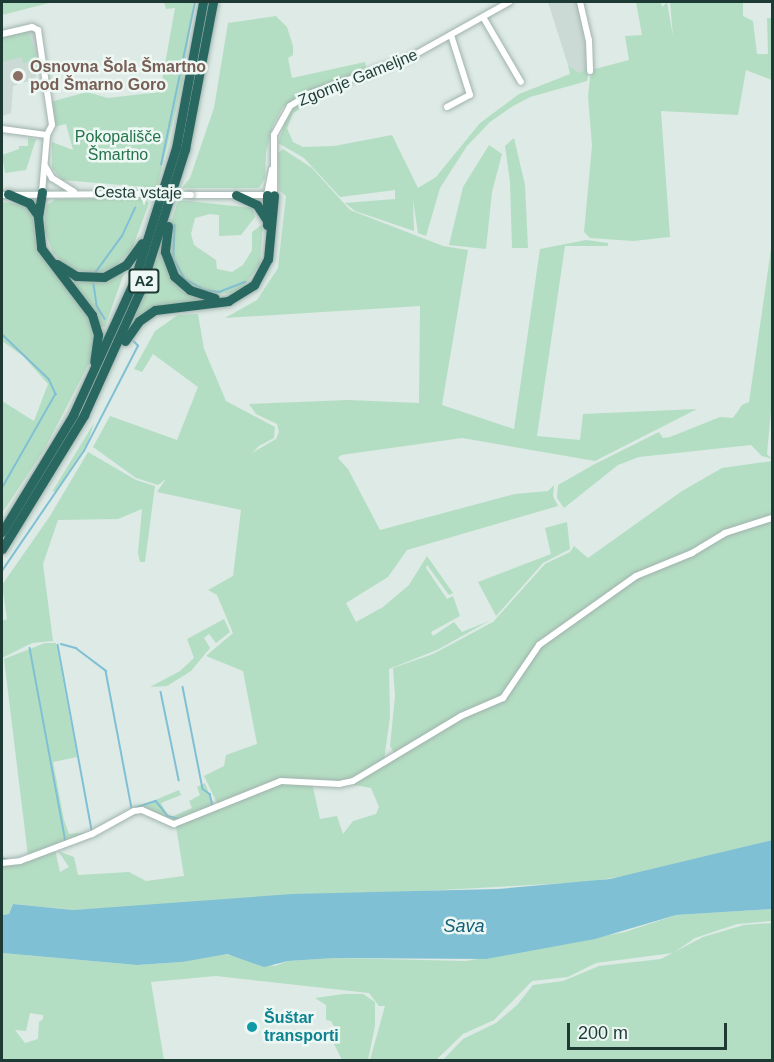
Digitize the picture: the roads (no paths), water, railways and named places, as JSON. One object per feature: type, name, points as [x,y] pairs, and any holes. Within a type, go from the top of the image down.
[{"type":"highway","name":"A2","points":[[2,532],[86,390],[126,299],[154,224],[183,118],[203,2]]},
{"type":"highway","name":"A2","points":[[2,549],[52,471],[106,370],[140,291],[175,189],[201,77],[213,2]]},
{"type":"highway","points":[[175,189],[166,259],[176,279],[200,295],[228,296],[251,283],[264,258],[271,195]]},
{"type":"highway","points":[[42,192],[46,248],[60,267],[76,276],[100,278],[118,271],[135,256],[154,224]]},
{"type":"highway","points":[[42,192],[38,217],[45,255],[82,299],[95,323],[97,350],[86,390]]},
{"type":"highway","points":[[5,195],[29,203],[38,217]]},
{"type":"highway","points":[[236,195],[257,205],[267,220]]},
{"type":"highway","points":[[106,370],[135,325],[150,312],[176,304],[228,301],[254,285],[267,264],[271,195]]},
{"type":"street","name":"Zgornje Gameljne","points":[[271,195],[277,126],[300,99],[389,68],[509,2]]},
{"type":"street","points":[[580,2],[590,71]]},
{"type":"street","points":[[483,17],[521,82]]},
{"type":"street","points":[[2,34],[38,29],[52,122],[47,135],[42,192]]},
{"type":"street","points":[[447,107],[470,95],[451,35]]},
{"type":"street","points":[[2,129],[47,135]]},
{"type":"street","points":[[45,166],[52,178],[74,192]]},
{"type":"street","name":"Cesta vstaje","points":[[5,195],[42,192],[271,195]]},
{"type":"street","points":[[2,863],[20,861],[92,834],[134,811],[142,810],[174,824],[281,781],[339,784],[353,781],[460,716],[503,698],[532,651],[636,576],[692,553],[725,533],[772,518]]},
{"type":"water","name":"Sava","points":[[772,840],[772,909],[676,915],[595,939],[486,959],[335,958],[288,961],[264,967],[227,954],[182,962],[137,965],[2,953],[2,915],[9,914],[13,904],[73,910],[292,894],[498,889],[610,879]]},
{"type":"waterway","points":[[161,165],[195,2]]},
{"type":"waterway","points":[[95,273],[122,236],[135,208]]},
{"type":"waterway","points":[[175,225],[174,259],[185,279],[205,290],[219,292],[245,282]]},
{"type":"waterway","points":[[94,284],[97,306],[105,319]]},
{"type":"waterway","points":[[2,334],[49,379],[56,394],[2,489]]},
{"type":"waterway","points":[[2,571],[84,451],[138,346],[134,342]]},
{"type":"waterway","points":[[61,644],[76,648],[106,671],[132,809]]},
{"type":"waterway","points":[[58,645],[92,830]]},
{"type":"waterway","points":[[30,648],[66,842]]},
{"type":"waterway","points":[[183,687],[203,789],[210,794],[213,806]]},
{"type":"waterway","points":[[161,692],[179,780]]},
{"type":"waterway","points":[[134,808],[156,801],[168,816],[179,819]]},
{"type":"waterway","points":[[2,858],[8,860]]},
{"type":"place","name":"Osnovna Šola Šmartno pod Šmarno Goro","points":[[18,76]]},
{"type":"place","name":"Šuštar transporti","points":[[252,1027]]},
{"type":"park label","name":"Pokopališče Šmartno","points":[[118,146]]}]
